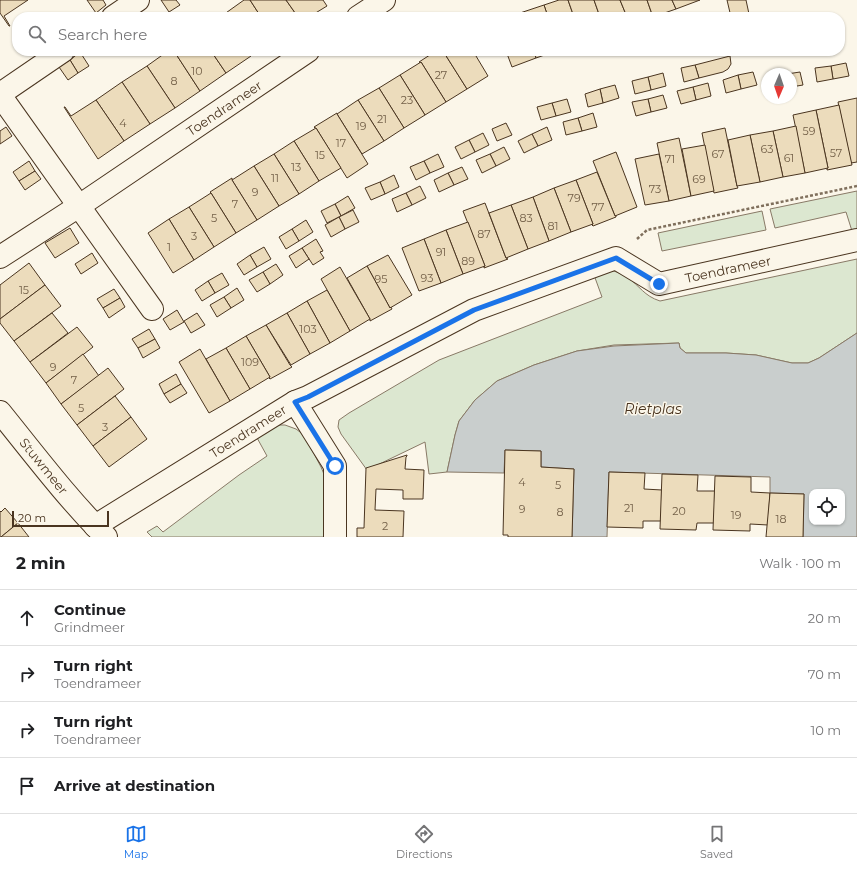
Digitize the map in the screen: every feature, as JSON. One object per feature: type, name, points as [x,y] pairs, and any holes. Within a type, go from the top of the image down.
[{"type":"street","points":[[120,12],[138,0]]},
{"type":"street","points":[[366,12],[384,0]]},
{"type":"street","points":[[56,56],[0,95],[152,309]]},
{"type":"street","name":"Toendrameer","points":[[0,257],[79,206],[301,56]]},
{"type":"street","name":"Toendrameer","points":[[100,531],[295,402],[308,397],[474,310],[616,258],[659,284],[857,240]]},
{"type":"street","points":[[295,402],[335,466],[335,537]]},
{"type":"street","name":"Stuwmeer","points":[[0,412],[59,486],[100,531]]},
{"type":"path","points":[[616,258],[647,230],[857,186]]},
{"type":"green space","points":[[857,191],[857,231],[852,231],[846,212],[775,228],[770,209]]},
{"type":"green space","points":[[762,211],[766,230],[662,251],[658,233]]},
{"type":"green space","points":[[857,259],[857,333],[819,358],[808,363],[792,363],[756,355],[686,353],[680,348],[679,343],[614,345],[577,351],[534,365],[497,381],[475,400],[459,421],[447,472],[429,474],[425,442],[367,470],[341,434],[338,427],[339,420],[349,413],[439,360],[602,297],[594,275],[607,269],[625,276],[646,294],[660,301]]},
{"type":"green space","points":[[275,425],[285,425],[296,429],[304,435],[321,467],[326,479],[325,537],[152,537],[147,532],[157,526],[163,532],[267,456],[256,436]]},
{"type":"water","name":"Rietplas","points":[[857,333],[857,537],[803,537],[804,494],[770,493],[770,477],[609,472],[607,537],[572,537],[574,469],[541,467],[541,451],[505,450],[504,473],[447,472],[459,421],[475,400],[497,381],[534,365],[577,351],[614,346],[679,343],[680,348],[686,353],[756,355],[792,363],[808,363],[819,358]]},
{"type":"building","points":[[0,0],[28,0],[4,16],[9,26],[0,13]]},
{"type":"building","points":[[87,0],[103,0],[106,5],[95,12]]},
{"type":"building","points":[[161,0],[176,0],[180,5],[169,12]]},
{"type":"building","points":[[244,0],[250,0],[258,12],[227,12]]},
{"type":"building","points":[[250,0],[286,0],[294,12],[258,12]]},
{"type":"building","points":[[286,0],[323,0],[327,6],[317,12],[294,12]]},
{"type":"building","points":[[559,0],[568,0],[572,12],[546,12],[544,5]]},
{"type":"building","points":[[568,0],[594,0],[598,12],[572,12]]},
{"type":"building","points":[[594,0],[620,0],[625,12],[598,12]]},
{"type":"building","points":[[620,0],[647,0],[651,12],[625,12]]},
{"type":"building","points":[[647,0],[672,0],[676,9],[667,12],[651,12]]},
{"type":"building","points":[[672,0],[700,0],[676,9]]},
{"type":"building","points":[[727,0],[746,0],[749,12],[730,12]]},
{"type":"building","points":[[544,5],[546,12],[523,12]]},
{"type":"building","points":[[75,56],[83,56],[89,66],[78,73],[70,60]]},
{"type":"building","points":[[161,56],[177,56],[200,91],[175,108],[147,66]]},
{"type":"building","points":[[177,56],[214,56],[226,73],[200,91]]},
{"type":"building","points":[[214,56],[251,56],[226,73]]},
{"type":"building","points":[[428,56],[446,56],[467,89],[446,102],[421,62],[419,62]]},
{"type":"building","points":[[446,56],[476,56],[488,76],[467,89]]},
{"type":"building","points":[[508,56],[535,56],[536,58],[512,67]]},
{"type":"building","points":[[730,56],[731,64],[728,69],[723,72],[699,78],[695,65]]},
{"type":"building","points":[[70,60],[78,73],[68,80],[59,67]]},
{"type":"building","points":[[421,62],[446,102],[425,115],[400,75]]},
{"type":"building","points":[[846,63],[849,76],[833,79],[831,66]]},
{"type":"building","points":[[695,65],[699,78],[684,82],[681,68]]},
{"type":"building","points":[[147,66],[175,108],[150,124],[122,82]]},
{"type":"building","points":[[831,66],[833,79],[817,82],[815,68]]},
{"type":"building","points":[[753,72],[757,85],[741,89],[738,75]]},
{"type":"building","points":[[797,72],[800,72],[803,85],[797,86]]},
{"type":"building","points":[[663,73],[666,86],[651,90],[648,77]]},
{"type":"building","points":[[400,75],[425,115],[404,128],[379,88]]},
{"type":"building","points":[[738,75],[741,89],[726,93],[723,80]]},
{"type":"building","points":[[648,77],[651,90],[635,94],[632,81]]},
{"type":"building","points":[[122,82],[150,124],[124,141],[96,100]]},
{"type":"building","points":[[708,83],[711,96],[696,100],[693,87]]},
{"type":"building","points":[[615,85],[619,98],[603,103],[600,89]]},
{"type":"building","points":[[693,87],[696,100],[681,104],[677,91]]},
{"type":"building","points":[[379,88],[404,128],[384,141],[358,100]]},
{"type":"building","points":[[600,89],[603,103],[588,107],[585,94]]},
{"type":"building","points":[[663,95],[667,108],[651,112],[648,99]]},
{"type":"building","points":[[857,98],[857,162],[851,163],[838,102]]},
{"type":"building","points":[[567,99],[571,112],[556,116],[552,103]]},
{"type":"building","points":[[648,99],[651,112],[636,116],[632,102]]},
{"type":"building","points":[[96,100],[124,141],[98,159],[64,107],[71,116]]},
{"type":"building","points":[[358,100],[384,141],[362,154],[337,114]]},
{"type":"building","points":[[552,103],[556,116],[541,120],[537,107]]},
{"type":"building","points":[[839,105],[852,165],[827,170],[828,168],[816,110]]},
{"type":"building","points":[[816,110],[828,168],[805,173],[793,115]]},
{"type":"building","points":[[337,113],[368,164],[347,178],[314,127]]},
{"type":"building","points":[[593,113],[597,127],[582,131],[578,118]]},
{"type":"building","points":[[578,118],[582,131],[566,135],[563,122]]},
{"type":"building","points":[[506,123],[512,135],[497,141],[492,129]]},
{"type":"building","points":[[796,126],[805,173],[783,177],[773,131]]},
{"type":"building","points":[[6,127],[12,136],[0,144],[0,131]]},
{"type":"building","points":[[547,127],[552,140],[538,146],[532,134]]},
{"type":"building","points":[[316,128],[341,168],[319,181],[294,141]]},
{"type":"building","points":[[725,128],[738,188],[714,193],[702,133]]},
{"type":"building","points":[[773,131],[783,177],[760,182],[750,135]]},
{"type":"building","points":[[483,133],[489,145],[475,152],[469,140]]},
{"type":"building","points":[[532,134],[538,146],[524,153],[518,141]]},
{"type":"building","points":[[750,135],[760,182],[737,186],[728,140]]},
{"type":"building","points":[[679,138],[691,196],[669,201],[657,143]]},
{"type":"building","points":[[469,140],[475,152],[461,159],[455,147]]},
{"type":"building","points":[[294,141],[319,181],[299,194],[274,154]]},
{"type":"building","points":[[705,145],[714,191],[691,196],[682,149]]},
{"type":"building","points":[[504,147],[510,159],[496,166],[490,154]]},
{"type":"building","points":[[616,152],[637,207],[615,216],[593,161]]},
{"type":"building","points":[[274,154],[299,194],[279,206],[254,166]]},
{"type":"building","points":[[438,154],[444,167],[430,173],[424,161]]},
{"type":"building","points":[[490,154],[496,166],[482,173],[476,160]]},
{"type":"building","points":[[659,154],[669,201],[645,205],[635,159]]},
{"type":"building","points":[[29,161],[35,171],[19,181],[13,172]]},
{"type":"building","points":[[424,161],[430,173],[416,180],[410,167]]},
{"type":"building","points":[[254,166],[279,206],[257,220],[232,180]]},
{"type":"building","points":[[462,167],[468,179],[454,185],[448,173]]},
{"type":"building","points":[[35,171],[41,179],[25,190],[19,181]]},
{"type":"building","points":[[597,172],[616,217],[593,226],[576,180]]},
{"type":"building","points":[[448,173],[454,185],[439,192],[434,180]]},
{"type":"building","points":[[394,175],[399,187],[385,194],[380,182]]},
{"type":"building","points":[[232,178],[257,220],[236,233],[210,192]]},
{"type":"building","points":[[576,180],[593,224],[571,232],[554,188]]},
{"type":"building","points":[[380,182],[385,194],[371,200],[365,188]]},
{"type":"building","points":[[420,186],[426,198],[412,205],[406,193]]},
{"type":"building","points":[[554,188],[571,232],[549,241],[533,197]]},
{"type":"building","points":[[211,193],[236,233],[214,247],[189,207]]},
{"type":"building","points":[[406,193],[412,205],[397,212],[392,199]]},
{"type":"building","points":[[348,196],[355,208],[341,216],[335,204]]},
{"type":"building","points":[[533,197],[549,241],[528,249],[511,205]]},
{"type":"building","points":[[485,203],[506,258],[508,259],[484,268],[485,266],[463,211]]},
{"type":"building","points":[[335,204],[341,216],[327,223],[321,211]]},
{"type":"building","points":[[511,205],[528,249],[506,258],[489,213]]},
{"type":"building","points":[[189,207],[214,247],[194,260],[169,219]]},
{"type":"building","points":[[353,210],[359,222],[345,229],[339,217]]},
{"type":"building","points":[[339,217],[345,229],[331,237],[325,225]]},
{"type":"building","points":[[169,219],[194,260],[173,273],[148,233]]},
{"type":"building","points":[[306,220],[313,232],[299,241],[292,229]]},
{"type":"building","points":[[468,222],[485,266],[463,274],[446,230]]},
{"type":"building","points":[[70,228],[79,243],[55,258],[45,243]]},
{"type":"building","points":[[292,229],[299,241],[286,249],[279,237]]},
{"type":"building","points":[[446,230],[463,274],[441,283],[424,239]]},
{"type":"building","points":[[316,239],[323,251],[320,252],[324,258],[313,265],[302,248]]},
{"type":"building","points":[[424,239],[441,283],[419,291],[402,248]]},
{"type":"building","points":[[264,247],[271,259],[257,267],[250,255]]},
{"type":"building","points":[[302,248],[309,259],[296,268],[289,256]]},
{"type":"building","points":[[92,253],[98,263],[81,274],[75,264]]},
{"type":"building","points":[[250,255],[257,267],[244,275],[237,264]]},
{"type":"building","points":[[388,255],[412,295],[390,308],[367,266]]},
{"type":"building","points":[[29,263],[45,285],[0,319],[0,285]]},
{"type":"building","points":[[276,264],[283,275],[270,284],[263,272]]},
{"type":"building","points":[[367,266],[390,308],[391,307],[392,309],[370,321],[347,278]]},
{"type":"building","points":[[340,267],[370,319],[350,331],[321,279]]},
{"type":"building","points":[[263,272],[270,284],[257,292],[249,280]]},
{"type":"building","points":[[222,273],[229,285],[215,293],[208,281]]},
{"type":"building","points":[[208,281],[215,293],[202,301],[195,290]]},
{"type":"building","points":[[45,285],[61,306],[14,341],[0,323],[0,319]]},
{"type":"building","points":[[237,288],[244,300],[231,308],[224,297]]},
{"type":"building","points":[[114,289],[120,298],[103,308],[97,299]]},
{"type":"building","points":[[327,290],[350,331],[330,343],[307,301]]},
{"type":"building","points":[[224,297],[231,308],[217,317],[210,305]]},
{"type":"building","points":[[120,298],[125,307],[109,318],[103,308]]},
{"type":"building","points":[[307,301],[330,343],[310,354],[287,313]]},
{"type":"building","points":[[177,310],[184,322],[170,330],[163,319]]},
{"type":"building","points":[[52,313],[68,333],[30,362],[14,341]]},
{"type":"building","points":[[197,313],[205,325],[191,333],[184,321]]},
{"type":"building","points":[[287,313],[310,354],[291,365],[266,325]]},
{"type":"building","points":[[266,325],[292,367],[270,379],[246,336]]},
{"type":"building","points":[[77,327],[93,347],[46,383],[30,362]]},
{"type":"building","points":[[149,329],[155,339],[138,348],[132,339]]},
{"type":"building","points":[[246,336],[270,377],[250,389],[226,348]]},
{"type":"building","points":[[155,339],[160,348],[143,358],[138,348]]},
{"type":"building","points":[[226,348],[250,389],[230,401],[206,359]]},
{"type":"building","points":[[200,349],[230,401],[209,413],[179,362]]},
{"type":"building","points":[[83,354],[99,376],[61,404],[46,383]]},
{"type":"building","points":[[108,368],[124,389],[77,425],[61,404]]},
{"type":"building","points":[[176,374],[181,384],[164,394],[159,384]]},
{"type":"building","points":[[181,384],[187,393],[170,403],[164,394]]},
{"type":"building","points":[[115,396],[131,417],[93,446],[77,425]]},
{"type":"building","points":[[131,417],[147,439],[109,467],[93,446]]},
{"type":"building","points":[[505,450],[541,451],[541,467],[574,469],[572,537],[508,537],[508,535],[503,535]]},
{"type":"building","points":[[407,455],[405,469],[424,470],[423,499],[403,499],[403,490],[376,489],[375,510],[404,511],[403,537],[357,537],[357,528],[364,528],[366,468]]},
{"type":"building","points":[[609,472],[645,473],[644,489],[662,490],[661,521],[643,521],[643,528],[607,527]]},
{"type":"building","points":[[662,474],[698,475],[697,491],[715,491],[714,523],[697,523],[696,530],[660,529]]},
{"type":"building","points":[[715,476],[751,477],[751,492],[770,493],[768,525],[750,524],[750,531],[713,530]]},
{"type":"building","points":[[770,493],[804,494],[803,537],[766,537]]},
{"type":"building","points":[[5,508],[18,523],[0,537],[0,511],[1,512]]},
{"type":"building","points":[[18,523],[29,537],[1,537]]},
{"type":"route","points":[[335,466],[295,402],[308,397],[474,310],[616,258],[659,284]]}]
